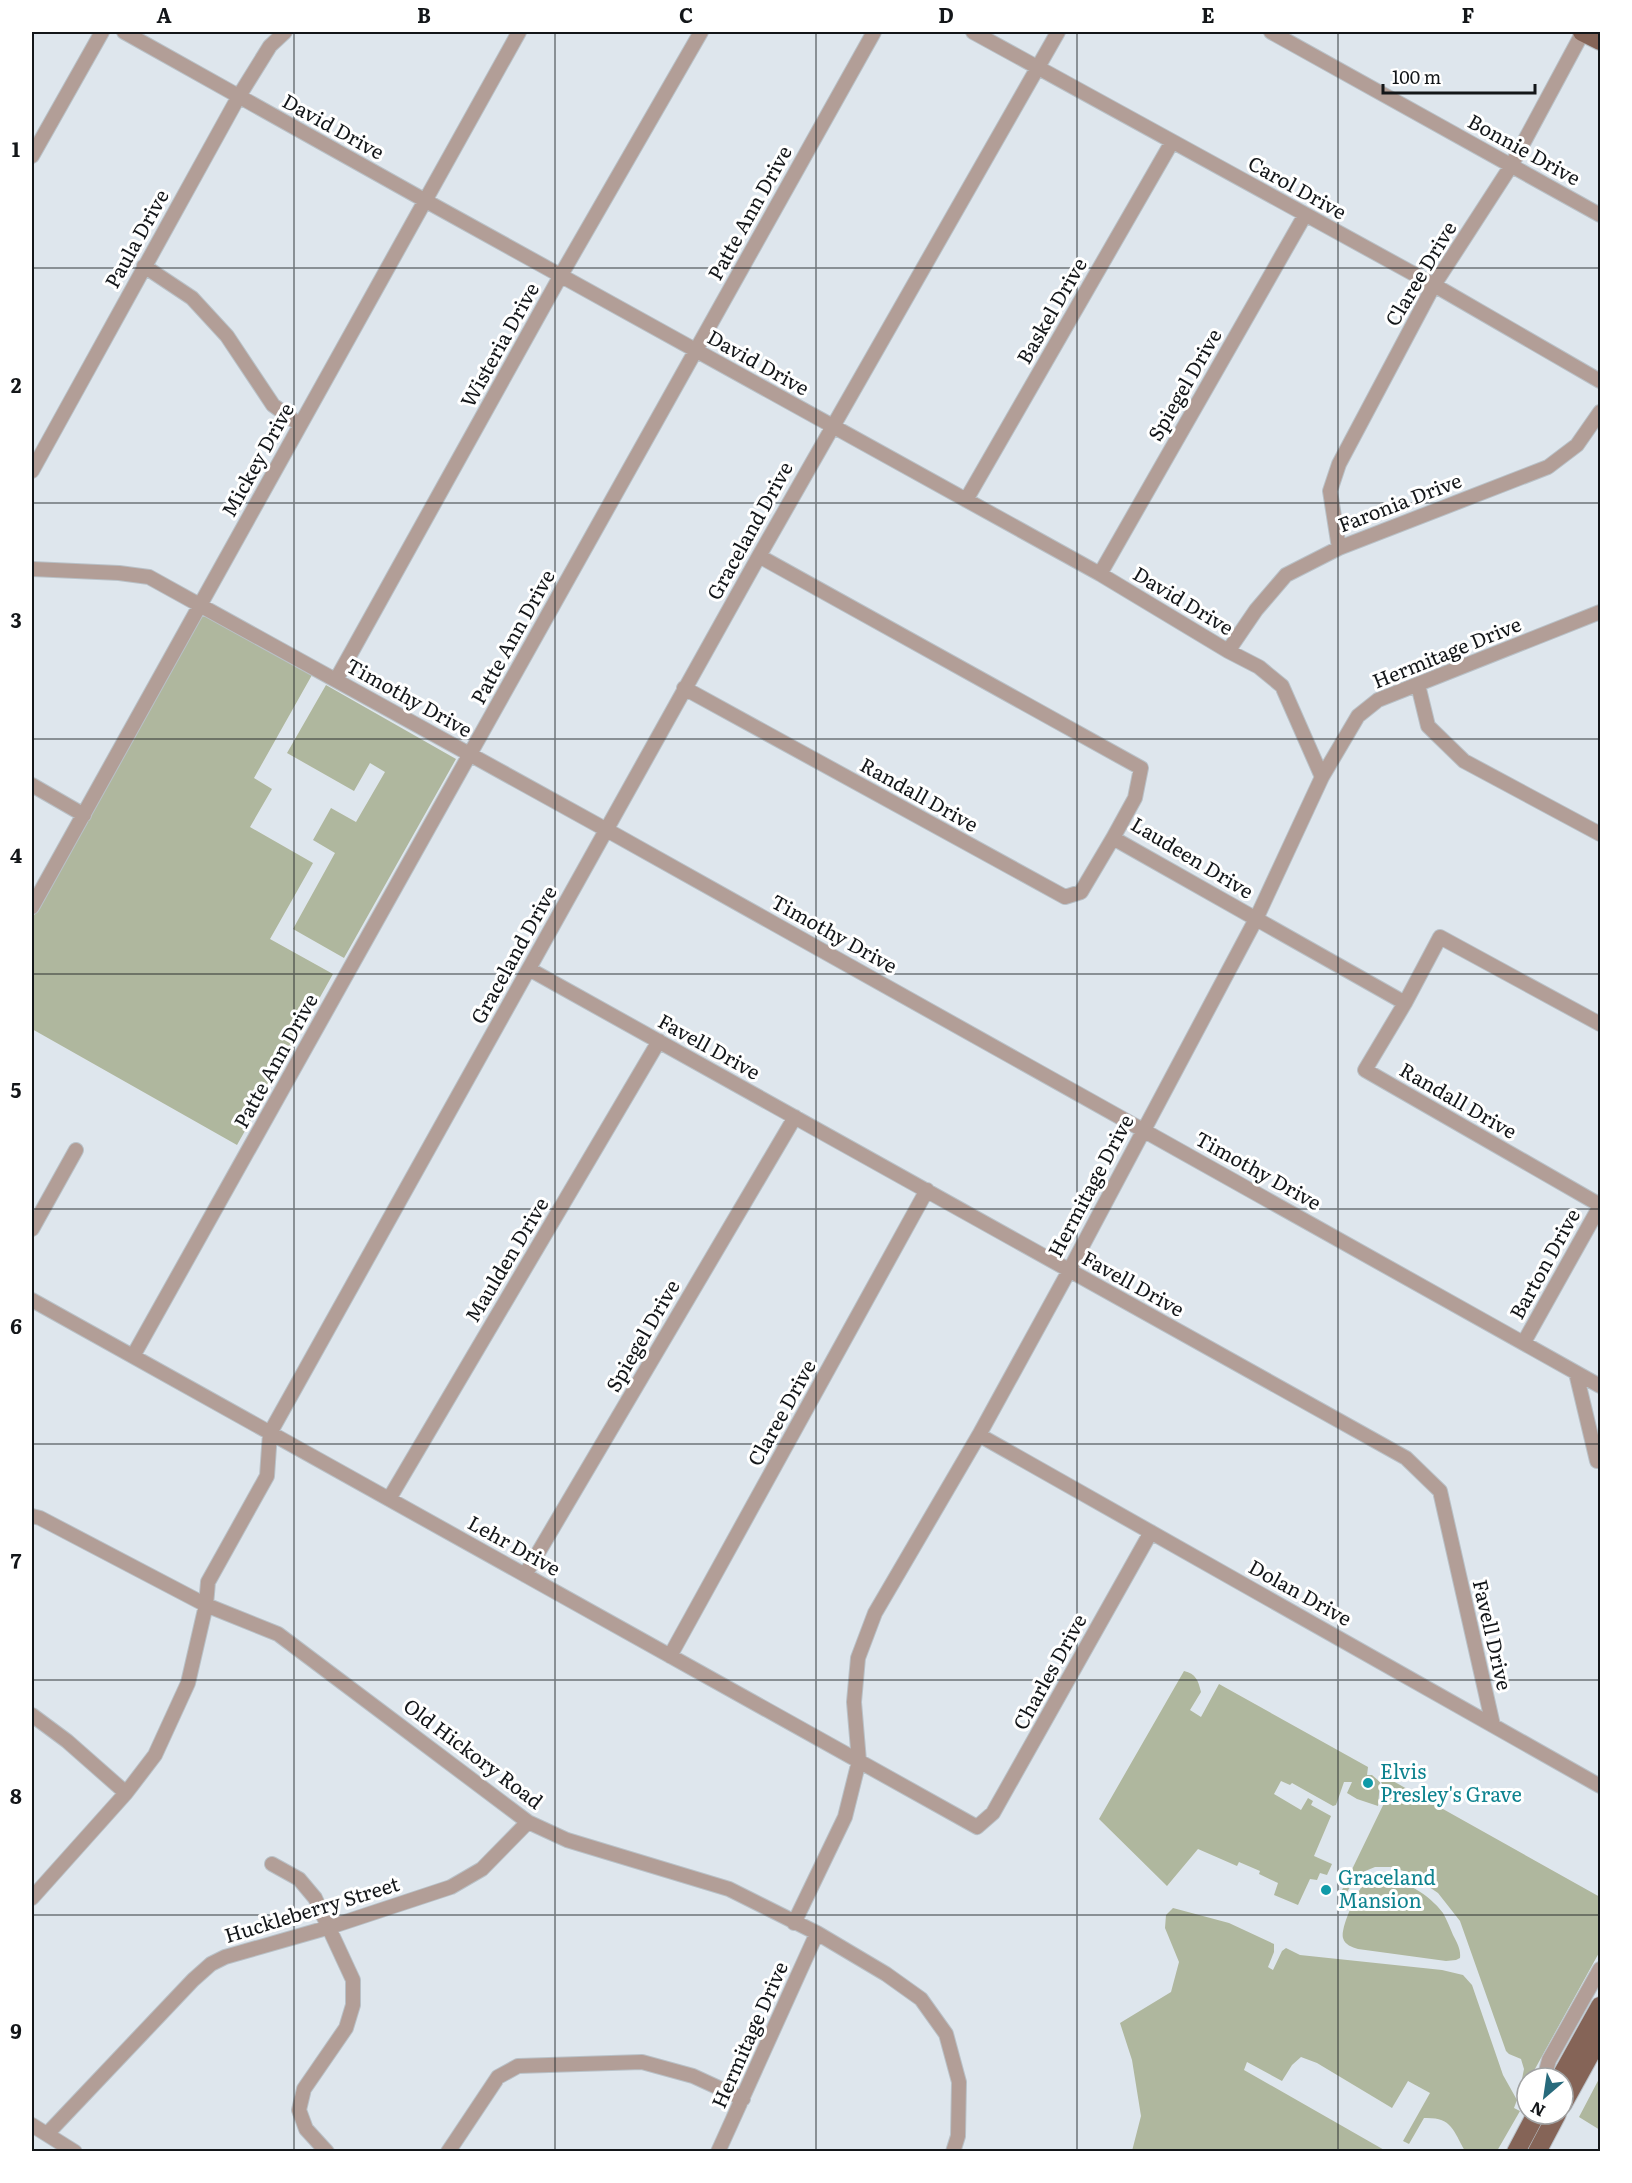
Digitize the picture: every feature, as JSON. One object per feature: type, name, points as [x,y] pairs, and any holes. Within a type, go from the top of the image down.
[{"type":"main road","points":[[1582,32],[1600,41]]},
{"type":"main road","points":[[1567,2066],[1600,2006]]},
{"type":"main road","points":[[1575,2082],[1600,2037]]},
{"type":"main road","points":[[1516,2151],[1530,2126]]},
{"type":"main road","points":[[1537,2151],[1551,2126]]},
{"type":"street","points":[[32,156],[102,32]]},
{"type":"street","name":"David Drive","points":[[124,32],[1100,574],[1228,651],[1259,666],[1282,686],[1322,777]]},
{"type":"street","name":"Paula Drive","points":[[32,471],[239,96],[270,46],[285,32]]},
{"type":"street","name":"Wisteria Drive","points":[[336,680],[561,275],[701,32]]},
{"type":"street","name":"Patte Ann Drive","points":[[133,1356],[874,32]]},
{"type":"street","name":"Carol Drive","points":[[973,32],[1434,285],[1600,381]]},
{"type":"street","name":"Graceland Drive","points":[[32,1898],[126,1792],[155,1755],[188,1683],[206,1605],[208,1582],[267,1476],[270,1433],[684,688],[1058,32]]},
{"type":"street","name":"Bonnie Drive","points":[[1270,32],[1600,215]]},
{"type":"street","name":"Claree Drive","points":[[1339,548],[1330,491],[1339,464],[1434,285],[1511,166],[1582,32]]},
{"type":"street","name":"Mickey Drive","points":[[32,907],[426,201],[516,33]]},
{"type":"street","name":"Baskel Drive","points":[[966,500],[1172,142]]},
{"type":"street","name":"Spiegel Drive","points":[[1100,574],[1305,215]]},
{"type":"street","points":[[144,266],[192,298],[227,336],[273,405],[300,425]]},
{"type":"street","name":"Faronia Drive","points":[[1228,651],[1256,610],[1286,575],[1339,548],[1548,466],[1577,445],[1600,411]]},
{"type":"street","name":"Laudeen Drive","points":[[759,556],[1141,768],[1135,798],[1113,838],[1405,1003]]},
{"type":"street","name":"Timothy Drive","points":[[32,569],[118,573],[149,577],[605,829],[1600,1386]]},
{"type":"street","name":"Hermitage Drive","points":[[794,1923],[845,1817],[858,1761],[854,1702],[858,1658],[875,1613],[979,1435],[1069,1271],[1256,919],[1322,777],[1358,716],[1377,700],[1600,612]]},
{"type":"street","points":[[1418,685],[1428,726],[1464,761],[1600,834]]},
{"type":"street","name":"Randall Drive","points":[[684,688],[1065,897],[1081,892],[1113,838]]},
{"type":"street","points":[[32,785],[84,815]]},
{"type":"street","points":[[1405,1003],[1440,937],[1600,1024]]},
{"type":"street","name":"Favell Drive","points":[[529,969],[1406,1458],[1440,1491],[1493,1725]]},
{"type":"street","name":"Randall Drive","points":[[1405,1003],[1365,1071],[1600,1205]]},
{"type":"street","name":"Maulden Drive","points":[[389,1499],[659,1041]]},
{"type":"street","name":"Spiegel Drive","points":[[525,1575],[795,1117]]},
{"type":"street","points":[[32,1228],[76,1150]]},
{"type":"street","name":"Claree Drive","points":[[670,1656],[927,1190]]},
{"type":"street","name":"Barton Drive","points":[[1524,1342],[1600,1205]]},
{"type":"street","name":"Lehr Drive","points":[[32,1300],[977,1827]]},
{"type":"street","points":[[1576,1373],[1597,1461]]},
{"type":"street","name":"Dolan Drive","points":[[979,1435],[1600,1786]]},
{"type":"street","name":"Old Hickory Road","points":[[32,1516],[106,1551],[206,1605],[278,1634],[528,1822],[567,1840],[729,1889],[817,1934],[886,1974],[921,1999],[946,2034],[959,2082],[958,2136],[953,2151]]},
{"type":"street","name":"Charles Drive","points":[[977,1827],[993,1813],[1151,1532]]},
{"type":"street","points":[[32,1715],[67,1741],[126,1792]]},
{"type":"street","name":"Huckleberry Street","points":[[47,2134],[193,1980],[211,1964],[451,1887],[482,1869],[528,1822]]},
{"type":"street","points":[[272,1864],[299,1879],[315,1898],[352,1980],[353,2005],[346,2028],[304,2089],[298,2110],[306,2130],[327,2151]]},
{"type":"street","name":"Hermitage Drive","points":[[718,2151],[817,1934]]},
{"type":"street","points":[[1547,2066],[1600,1969]]},
{"type":"street","points":[[448,2151],[498,2077],[518,2066],[642,2062],[693,2076],[743,2099]]},
{"type":"street","points":[[32,2125],[75,2151]]},
{"type":"green space","points":[[202,614],[312,675],[254,778],[272,789],[250,827],[313,863],[270,939],[333,974],[237,1145],[32,1029],[32,919]]},
{"type":"green space","points":[[326,685],[456,759],[344,958],[293,929],[335,853],[313,840],[331,808],[356,822],[385,772],[370,763],[354,791],[287,753]]},
{"type":"green space","points":[[1184,1671],[1194,1676],[1199,1684],[1201,1692],[1190,1710],[1201,1717],[1219,1684],[1368,1767],[1367,1775],[1372,1775],[1380,1782],[1378,1806],[1347,1793],[1352,1782],[1344,1782],[1336,1805],[1333,1806],[1292,1783],[1290,1785],[1281,1781],[1274,1794],[1301,1810],[1308,1798],[1313,1801],[1311,1805],[1331,1816],[1314,1856],[1332,1864],[1327,1875],[1320,1873],[1317,1880],[1310,1879],[1298,1905],[1274,1895],[1278,1883],[1259,1874],[1260,1871],[1239,1862],[1237,1866],[1198,1849],[1167,1886],[1099,1819]]},
{"type":"green space","points":[[1384,1776],[1600,1897],[1600,1951],[1537,2066],[1523,2066],[1521,2059],[1506,2051],[1460,1921],[1438,1893],[1407,1872],[1391,1867],[1375,1867],[1358,1874],[1347,1892],[1342,1890],[1387,1797],[1387,1792],[1381,1782]]},
{"type":"green space","points":[[1382,1877],[1399,1881],[1416,1889],[1437,1906],[1457,1943],[1460,1958],[1446,1961],[1358,1949],[1345,1942],[1344,1927],[1357,1894],[1366,1882]]},
{"type":"green space","points":[[1173,1908],[1229,1923],[1274,1944],[1274,1952],[1268,1967],[1273,1970],[1282,1951],[1286,1948],[1300,1955],[1442,1970],[1463,1975],[1472,1985],[1503,2075],[1515,2096],[1515,2120],[1497,2151],[1465,2151],[1450,2126],[1446,2122],[1433,2118],[1424,2118],[1409,2144],[1403,2141],[1430,2093],[1408,2081],[1392,2108],[1317,2063],[1301,2057],[1292,2065],[1282,2081],[1247,2062],[1244,2070],[1386,2151],[1132,2151],[1141,2116],[1132,2060],[1120,2023],[1171,1992],[1179,1962],[1165,1928],[1166,1915]]},
{"type":"green space","points":[[1600,2077],[1600,2130],[1579,2117]]},
{"type":"place","name":"Elvis Presley's Grave","points":[[1368,1783]]},
{"type":"place","name":"Graceland Mansion","points":[[1326,1890]]}]
